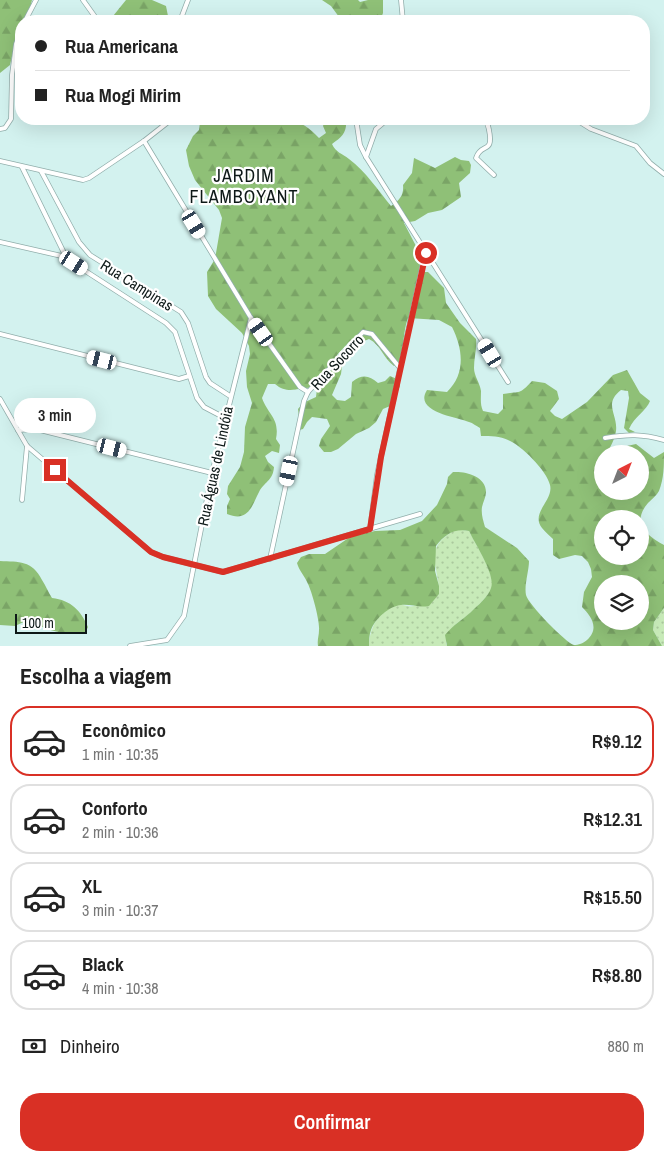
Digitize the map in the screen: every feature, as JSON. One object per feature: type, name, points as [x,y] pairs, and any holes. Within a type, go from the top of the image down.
[{"type":"street","points":[[28,15],[36,0]]},
{"type":"street","points":[[83,0],[94,15]]},
{"type":"street","points":[[182,15],[188,0]]},
{"type":"street","points":[[401,0],[402,15]]},
{"type":"street","points":[[0,129],[5,128],[12,120],[12,76],[15,52]]},
{"type":"street","points":[[0,161],[82,180],[90,178],[164,125]]},
{"type":"street","points":[[357,125],[360,145],[366,157],[508,382]]},
{"type":"street","points":[[366,157],[376,129],[381,125]]},
{"type":"street","points":[[488,125],[491,142],[489,146],[478,152],[476,158],[494,175]]},
{"type":"street","points":[[585,125],[636,146],[650,163],[664,174]]},
{"type":"street","points":[[144,141],[251,318],[300,388],[308,392]]},
{"type":"street","name":"Rua Campinas","points":[[22,167],[66,257],[166,323],[175,332],[197,398],[204,407],[225,418]]},
{"type":"street","name":"Rua Campinas","points":[[41,171],[79,242],[90,255],[181,312],[188,323],[206,377],[210,383],[230,396]]},
{"type":"street","points":[[0,242],[66,257]]},
{"type":"street","points":[[370,529],[378,475],[426,253]]},
{"type":"street","name":"Rua Águas de Lindóia","points":[[130,646],[167,640],[184,616],[212,473],[251,318]]},
{"type":"street","name":"Rua Socorro","points":[[270,559],[304,401],[308,392],[363,332],[372,334],[400,368]]},
{"type":"street","points":[[0,334],[179,379],[189,376]]},
{"type":"street","points":[[0,399],[27,446],[151,552],[223,572],[420,514]]},
{"type":"street","points":[[18,430],[36,428],[212,473]]},
{"type":"street","points":[[606,438],[626,434],[664,440]]},
{"type":"street","points":[[22,500],[27,446]]},
{"type":"green space","points":[[0,0],[32,0],[28,15],[15,15],[15,48],[10,65],[0,73]]},
{"type":"green space","points":[[126,0],[152,0],[166,6],[168,15],[114,15]]},
{"type":"green space","points":[[322,0],[358,0],[360,2],[383,0],[383,13],[382,15],[338,15],[331,6]]},
{"type":"green space","points":[[200,125],[304,125],[319,138],[326,133],[323,125],[346,125],[343,134],[332,144],[337,151],[349,159],[372,181],[391,206],[402,194],[403,185],[412,173],[414,158],[435,168],[455,157],[469,161],[471,165],[470,173],[459,183],[461,197],[442,210],[428,213],[415,221],[404,223],[416,246],[423,272],[428,272],[444,288],[446,303],[460,323],[476,339],[474,371],[481,391],[483,411],[498,414],[503,409],[503,394],[519,392],[525,389],[532,381],[545,383],[557,391],[559,399],[550,411],[562,419],[587,402],[613,375],[627,370],[640,393],[650,401],[629,429],[635,432],[629,433],[624,428],[629,398],[628,391],[621,390],[613,400],[612,405],[616,425],[614,440],[612,445],[594,445],[594,500],[649,500],[649,454],[654,458],[664,452],[664,467],[659,491],[643,510],[594,510],[594,565],[649,565],[649,535],[664,545],[664,608],[654,622],[653,630],[662,646],[447,646],[445,635],[482,601],[488,594],[492,582],[488,568],[469,531],[459,530],[443,538],[436,546],[435,571],[439,594],[429,606],[401,605],[387,610],[373,626],[369,646],[318,646],[319,630],[315,607],[310,588],[297,563],[301,557],[309,554],[325,554],[350,537],[375,531],[400,530],[422,521],[437,505],[447,484],[448,477],[453,472],[469,474],[483,482],[486,496],[482,505],[482,517],[485,527],[517,548],[529,561],[526,587],[528,600],[556,631],[574,645],[586,641],[591,636],[594,627],[591,618],[582,607],[584,592],[592,577],[591,569],[588,562],[582,556],[575,555],[559,559],[553,555],[553,539],[539,522],[540,512],[549,496],[550,485],[548,479],[533,459],[513,443],[499,437],[481,436],[480,428],[470,422],[438,412],[426,404],[424,397],[427,390],[447,392],[453,385],[460,369],[460,352],[456,335],[452,327],[439,320],[408,318],[400,361],[394,366],[369,339],[362,342],[358,340],[349,342],[337,355],[342,366],[341,374],[332,395],[337,400],[345,401],[351,397],[352,382],[365,376],[372,378],[378,383],[385,381],[390,376],[397,379],[400,386],[390,406],[383,409],[376,422],[331,452],[324,452],[319,446],[321,439],[330,426],[327,419],[312,417],[303,429],[296,431],[299,417],[298,409],[303,403],[316,397],[317,389],[286,390],[275,384],[268,384],[262,398],[275,421],[276,439],[280,445],[279,453],[272,451],[265,456],[274,467],[271,478],[260,490],[249,511],[240,516],[227,514],[227,506],[230,499],[227,494],[228,486],[240,467],[244,452],[245,427],[252,403],[247,387],[246,371],[250,354],[249,346],[242,333],[216,309],[208,296],[207,272],[215,259],[222,218],[219,210],[195,180],[189,166],[186,150],[193,136],[199,130]]},
{"type":"green space","points":[[455,530],[469,531],[480,551],[491,575],[492,588],[488,594],[482,602],[454,626],[448,637],[447,646],[369,646],[373,628],[379,616],[389,608],[395,605],[417,605],[439,594],[435,551],[438,544]]},
{"type":"green space","points":[[0,561],[24,563],[34,569],[52,598],[65,601],[79,611],[88,627],[85,633],[70,634],[55,631],[28,620],[15,626],[0,625]]},
{"type":"green space","points":[[664,608],[664,646],[662,646],[653,630],[654,622]]},
{"type":"district","name":"JARDIM FLAMBOYANT","points":[[244,185]]},
{"type":"route","points":[[55,470],[151,552],[163,557],[223,572],[370,529],[381,457],[426,253]]}]
